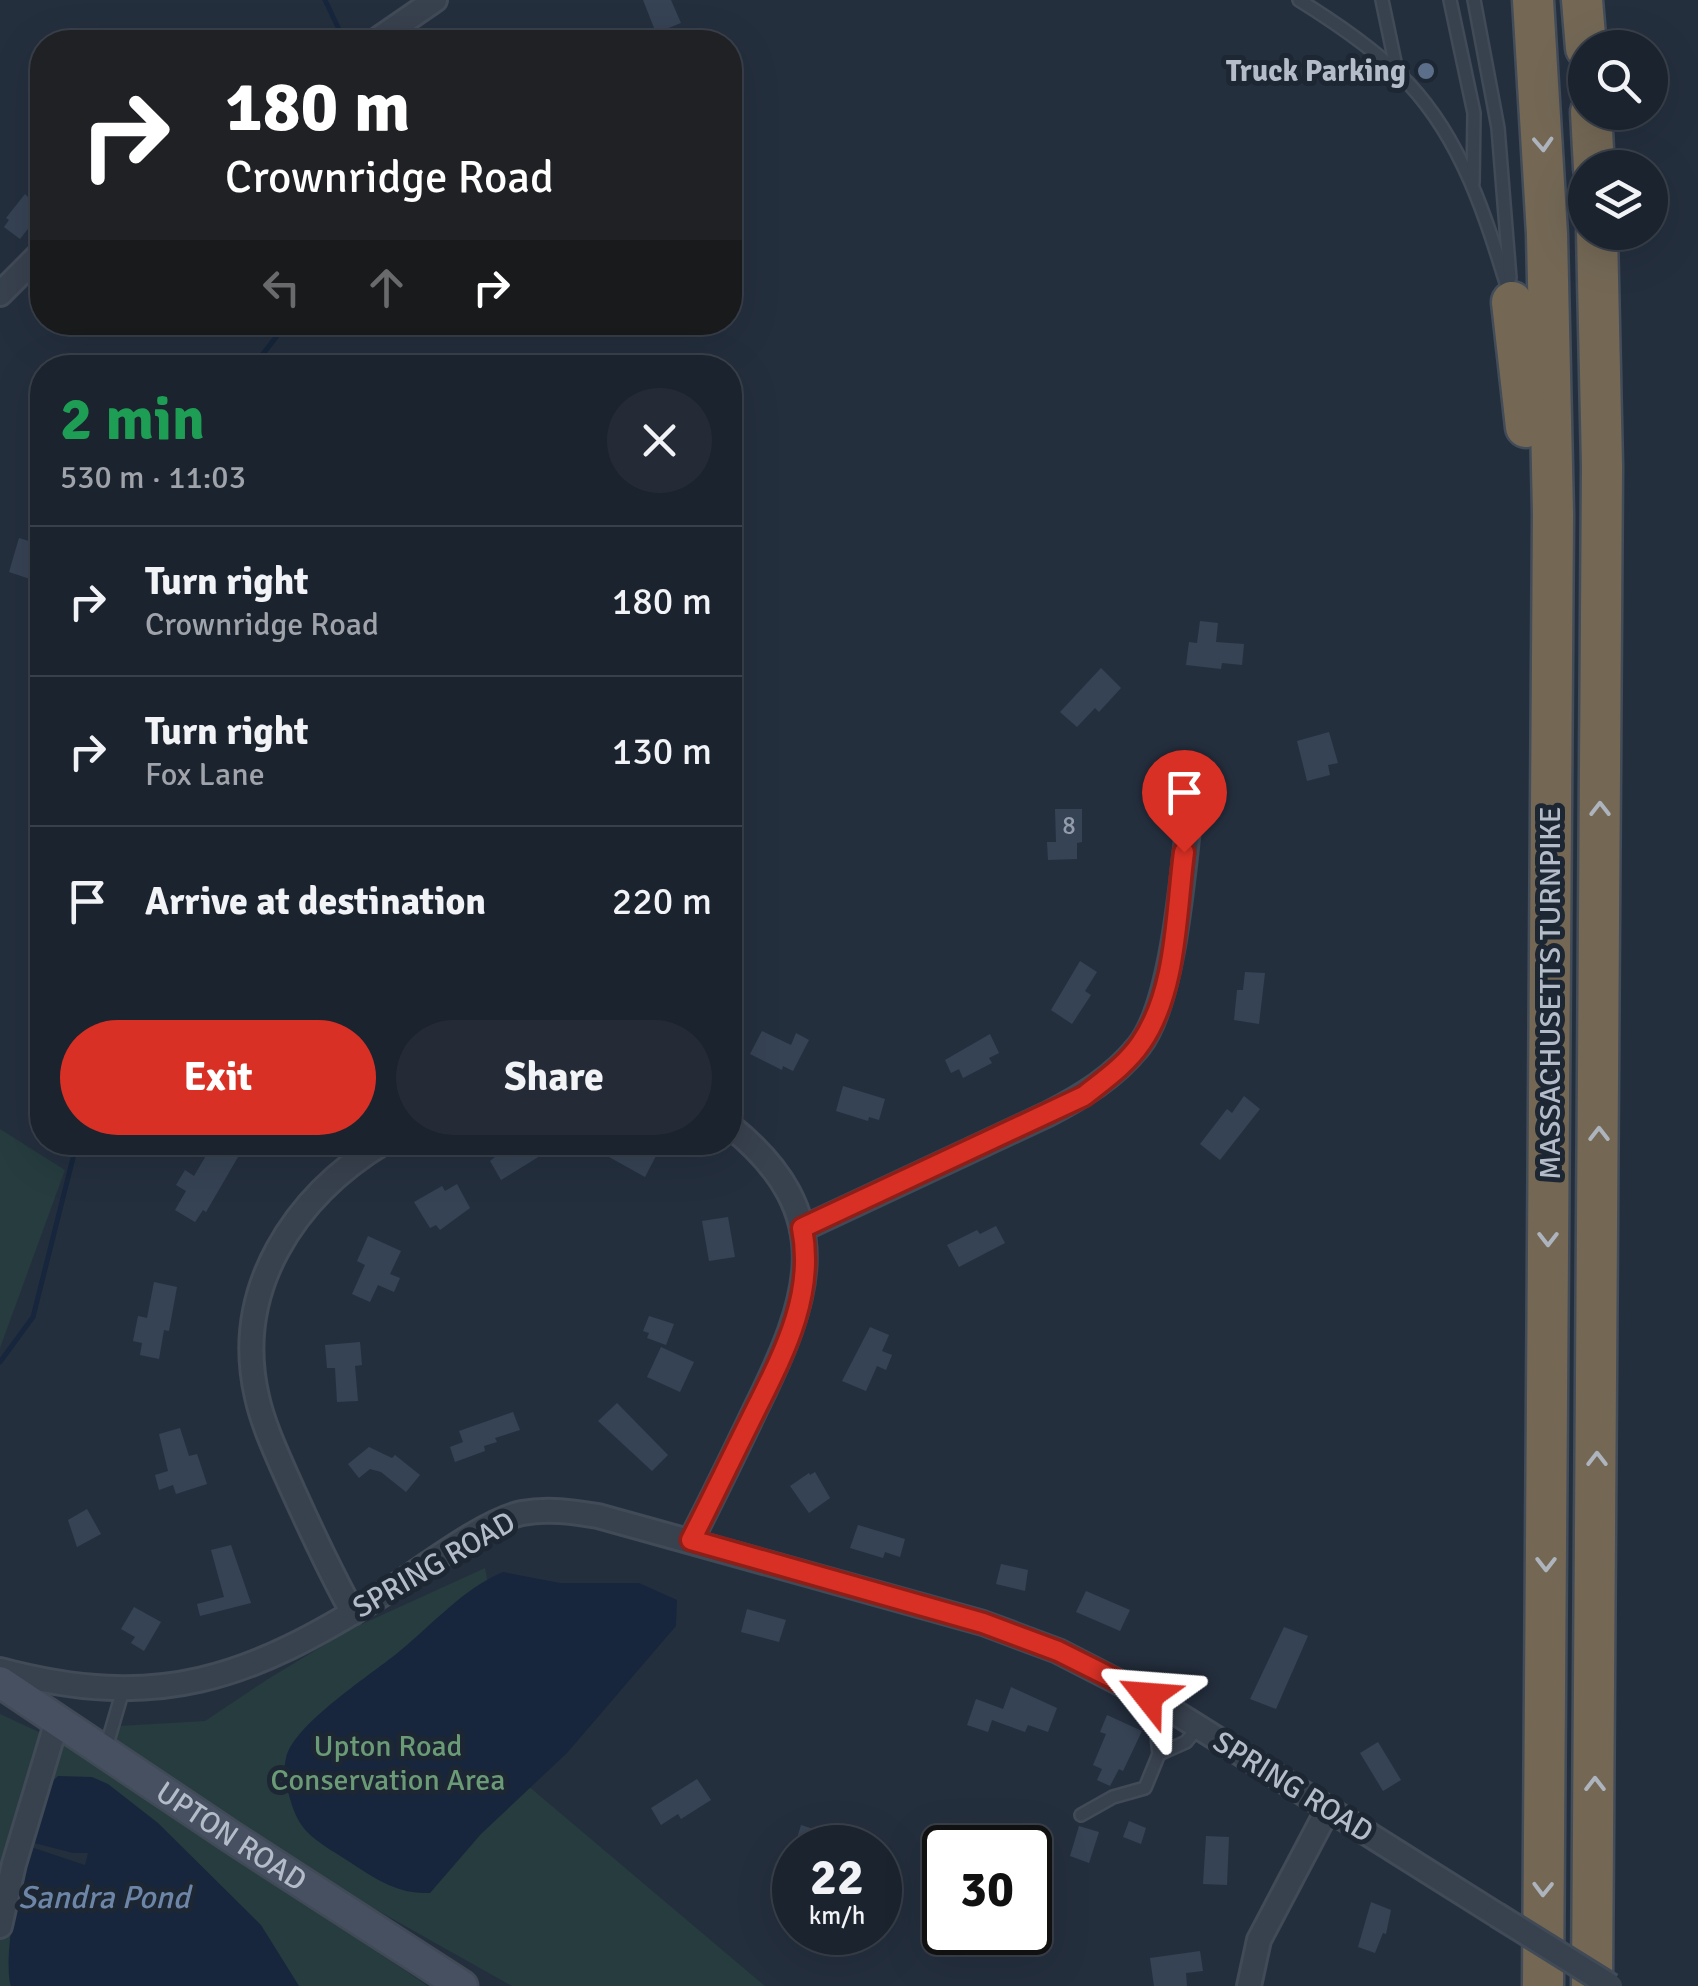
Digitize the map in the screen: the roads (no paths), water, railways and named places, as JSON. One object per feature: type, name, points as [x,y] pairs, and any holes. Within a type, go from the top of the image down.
[{"type":"highway","name":"MASSACHUSETTS TURNPIKE","points":[[1532,0],[1548,252],[1553,514],[1542,1986]]},
{"type":"highway","points":[[1582,0],[1584,30]]},
{"type":"highway","name":"MASSACHUSETTS TURNPIKE","points":[[1592,1986],[1602,466],[1597,250]]},
{"type":"highway","points":[[1512,302],[1522,372],[1534,547],[1552,720]]},
{"type":"main road","name":"UPTON ROAD","points":[[0,1682],[462,1986]]},
{"type":"street","points":[[391,30],[434,0]]},
{"type":"street","points":[[0,294],[30,264]]},
{"type":"street","points":[[802,1228],[1084,1096],[1116,1072],[1142,1042],[1159,1006],[1169,968],[1192,792]]},
{"type":"street","points":[[691,1540],[794,1325],[804,1287],[806,1247],[798,1208],[778,1173],[742,1135]]},
{"type":"street","points":[[352,1613],[316,1545],[269,1435],[256,1396],[252,1357],[259,1298],[280,1242],[330,1180],[366,1155]]},
{"type":"street","name":"SPRING ROAD","points":[[0,1670],[84,1687],[123,1690],[163,1688],[241,1670],[352,1613],[483,1530],[519,1513],[559,1510],[598,1516],[983,1623],[1058,1651],[1165,1706],[1611,1986]]},
{"type":"street","points":[[0,1926],[14,1864],[57,1720]]},
{"type":"street","points":[[1249,1986],[1259,1940],[1328,1809]]},
{"type":"lane","points":[[1299,0],[1408,83]]},
{"type":"lane","points":[[1382,0],[1396,62],[1447,136],[1473,184],[1512,302]]},
{"type":"lane","points":[[1450,0],[1474,113],[1473,184]]},
{"type":"lane","points":[[1474,0],[1498,128],[1512,302]]},
{"type":"lane","points":[[105,1753],[123,1690]]},
{"type":"lane","points":[[1081,1815],[1113,1798],[1145,1788],[1160,1754],[1156,1727],[1165,1706]]},
{"type":"lane","points":[[1160,1754],[1186,1742],[1198,1727]]},
{"type":"water","points":[[503,1572],[560,1583],[639,1583],[677,1600],[676,1626],[567,1753],[481,1834],[430,1893],[391,1886],[304,1829],[288,1790],[286,1758],[303,1730],[318,1715],[462,1597]]},
{"type":"water","name":"Sandra Pond","points":[[58,1776],[92,1777],[108,1784],[158,1823],[261,1925],[299,1986],[11,1986],[9,1950],[27,1837],[37,1800]]},
{"type":"waterway","points":[[325,0],[339,30]]},
{"type":"waterway","points":[[262,355],[278,335]]},
{"type":"waterway","points":[[0,1362],[33,1317],[74,1155]]},
{"type":"place","name":"Truck Parking","points":[[1426,71]]},
{"type":"park label","name":"Upton Road Conservation Area","points":[[388,1763]]}]
